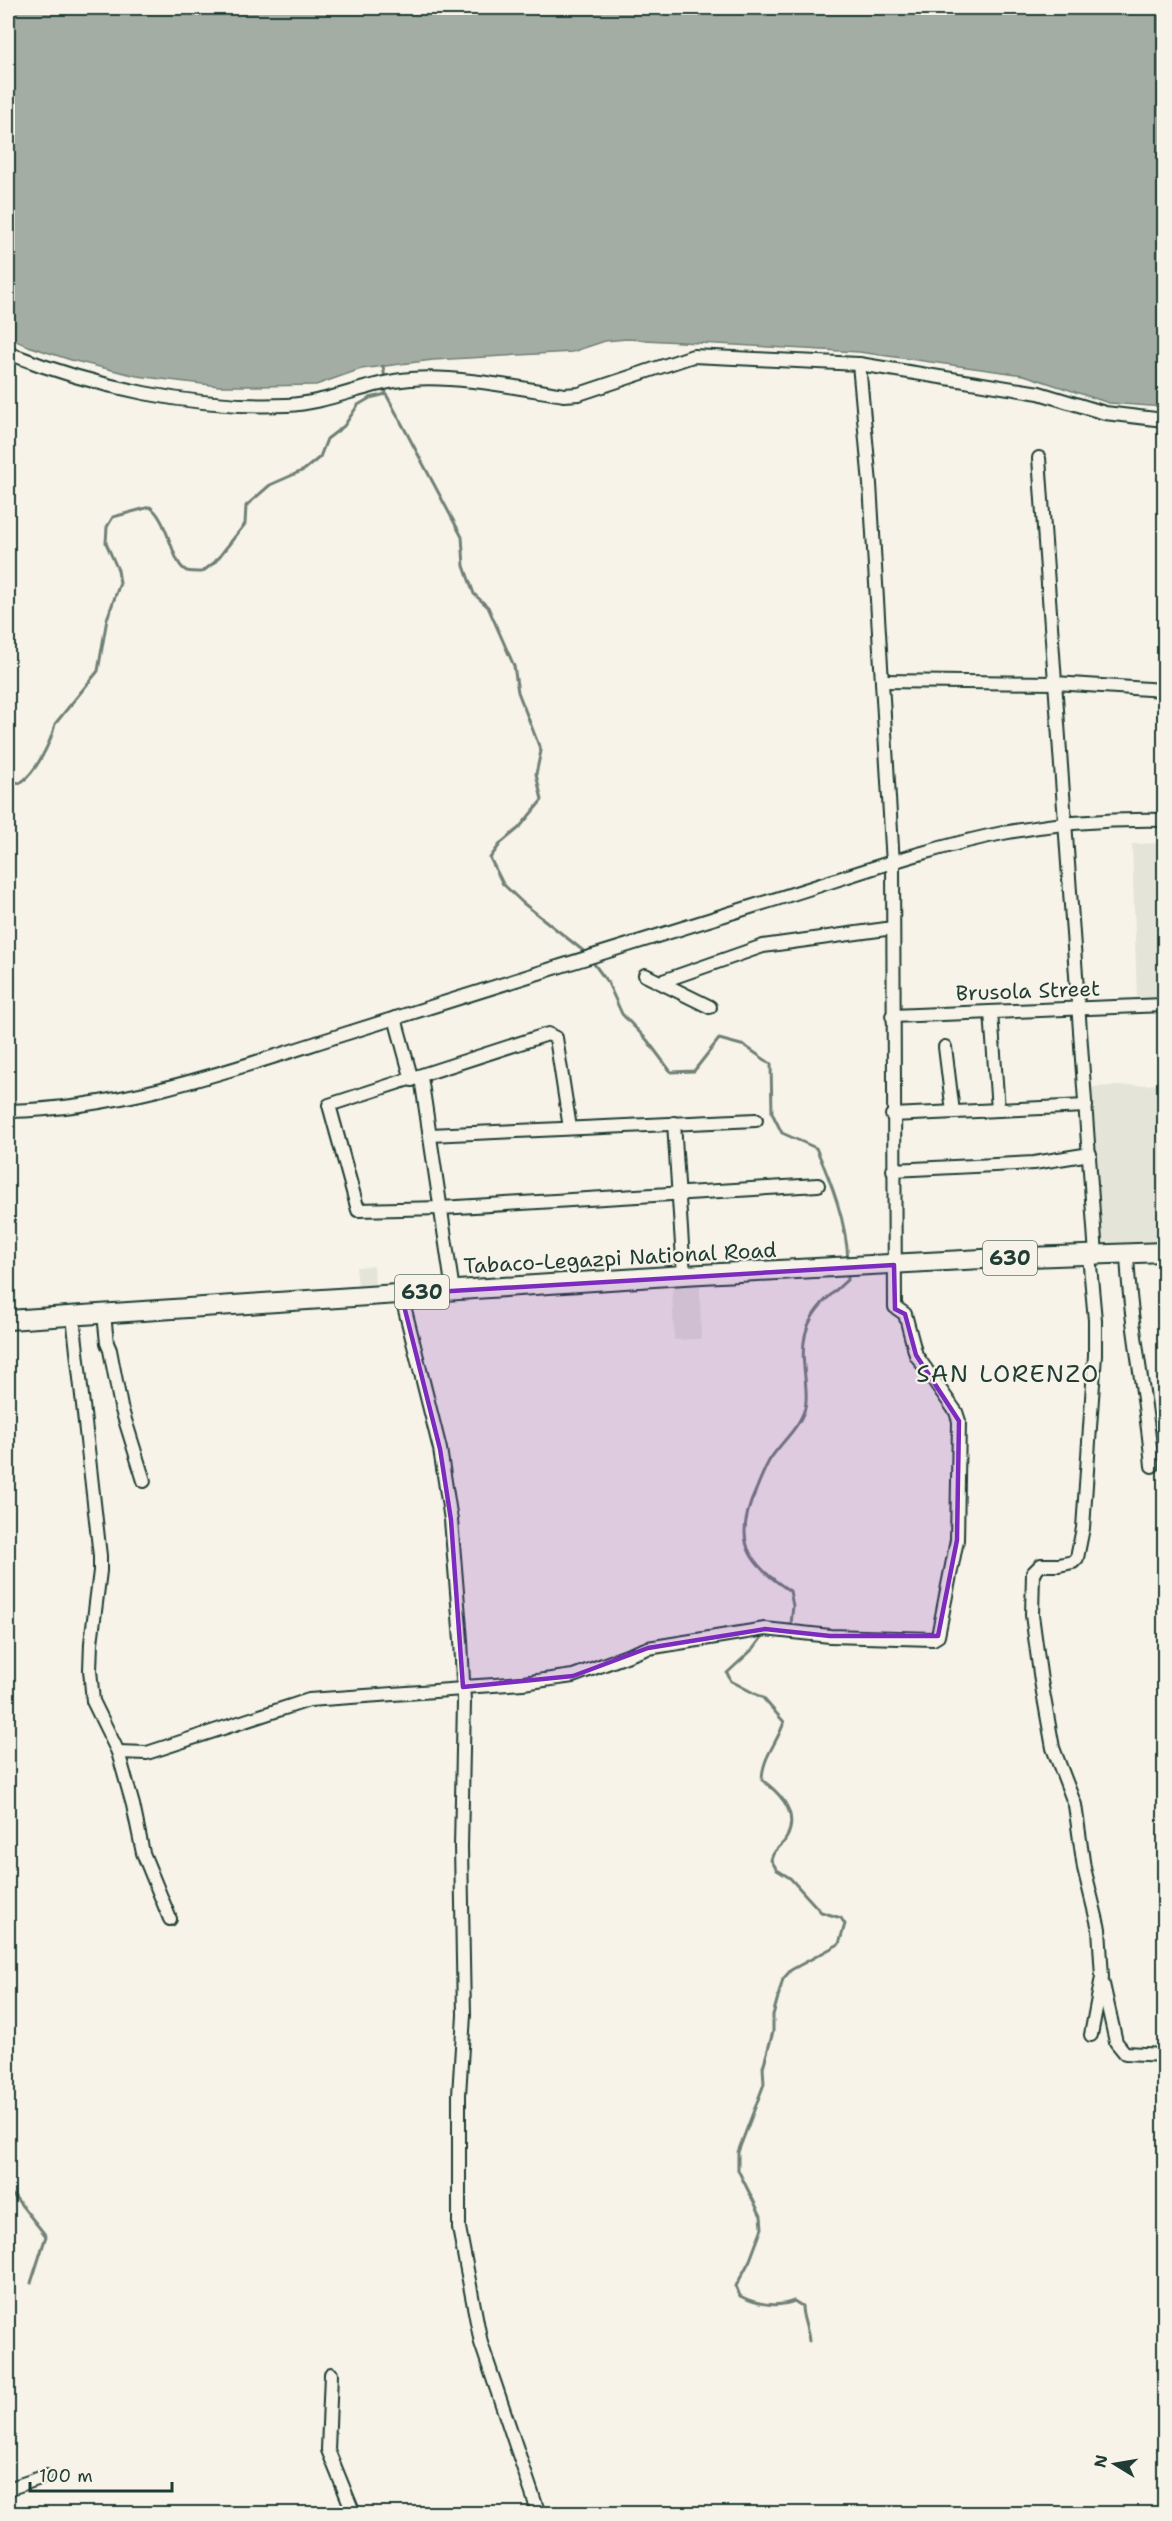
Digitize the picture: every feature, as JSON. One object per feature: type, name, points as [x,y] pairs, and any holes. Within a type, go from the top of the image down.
[{"type":"main road","name":"Tabaco-Legazpi National Road","points":[[8,1320],[684,1275],[1164,1252]]},
{"type":"street","points":[[8,353],[55,372],[84,380],[199,402],[253,406],[290,405],[327,400],[358,388],[410,379],[441,379],[564,395],[579,394],[693,357],[859,364],[1039,393],[1105,413],[1164,420]]},
{"type":"street","points":[[118,1752],[147,1753],[309,1700],[523,1683],[573,1676],[648,1648],[765,1629],[882,1638],[933,1640],[938,1636],[957,1540],[959,1421],[956,1412],[916,1355],[905,1314],[895,1307],[892,1115],[893,864],[870,484],[859,364]]},
{"type":"street","points":[[1039,458],[1090,1154],[1095,1355],[1083,1528],[1077,1558],[1073,1563],[1041,1564],[1033,1573],[1032,1615],[1053,1748],[1079,1824],[1084,1868],[1099,1929],[1102,1977],[1116,2042],[1125,2053],[1164,2055]]},
{"type":"street","points":[[882,681],[1055,683],[1164,690]]},
{"type":"street","points":[[8,1111],[70,1107],[238,1070],[581,958],[1002,833],[1123,819],[1164,820]]},
{"type":"street","points":[[660,982],[763,946],[893,928]]},
{"type":"street","points":[[645,975],[710,1007]]},
{"type":"street","name":"Brusola Street","points":[[892,1016],[1164,1005]]},
{"type":"street","points":[[992,1012],[998,1110]]},
{"type":"street","points":[[395,1018],[417,1078],[430,1135],[453,1290]]},
{"type":"street","points":[[570,1128],[556,1038],[548,1034],[329,1106],[358,1210],[441,1208],[818,1185]]},
{"type":"street","points":[[945,1047],[952,1112]]},
{"type":"street","points":[[892,1115],[1086,1106]]},
{"type":"street","points":[[430,1135],[756,1120]]},
{"type":"street","points":[[674,1123],[684,1275]]},
{"type":"street","points":[[893,1170],[1034,1163],[1090,1154]]},
{"type":"street","points":[[1127,1254],[1133,1326],[1152,1466]]},
{"type":"street","points":[[401,1294],[440,1449],[451,1520],[463,1688],[461,1847],[464,2015],[459,2095],[459,2228],[481,2343],[539,2514]]},
{"type":"street","points":[[104,1314],[107,1343],[121,1407],[144,1481]]},
{"type":"street","points":[[73,1316],[100,1556],[92,1627],[90,1682],[93,1701],[118,1752],[134,1805],[143,1853],[170,1919]]},
{"type":"street","points":[[1091,2035],[1102,1977]]},
{"type":"street","points":[[331,2374],[328,2450],[354,2514]]},
{"type":"street","points":[[8,2489],[46,2476]]},
{"type":"highlighted area","points":[[894,1265],[895,1309],[905,1314],[916,1355],[959,1421],[957,1540],[938,1636],[830,1636],[765,1629],[648,1648],[573,1676],[463,1687],[451,1520],[440,1449],[401,1294]]},
{"type":"shaded area","points":[[8,8],[1164,8],[1164,407],[1109,403],[1024,375],[859,352],[627,339],[605,341],[572,352],[433,360],[361,369],[316,385],[258,386],[219,386],[137,376],[71,360],[25,345],[8,337]]},
{"type":"shaded area","points":[[1164,843],[1164,1000],[1137,1000],[1132,844]]},
{"type":"shaded area","points":[[1164,1084],[1164,1242],[1101,1245],[1091,1087]]},
{"type":"shaded area","points":[[374,1266],[375,1285],[358,1286],[356,1267]]},
{"type":"shaded area","points":[[700,1285],[701,1339],[674,1340],[672,1286]]},
{"type":"waterway","points":[[383,366],[385,379]]},
{"type":"waterway","points":[[385,385],[386,394],[462,537],[464,566],[474,594],[488,607],[514,666],[518,692],[541,751],[536,774],[542,800],[519,828],[501,843],[490,858],[503,884],[523,903],[586,953]]},
{"type":"waterway","points":[[8,781],[20,783],[32,772],[46,748],[55,724],[98,671],[107,619],[120,583],[118,570],[106,543],[107,527],[113,517],[150,507],[162,522],[182,567],[187,571],[202,572],[215,562],[245,524],[246,506],[270,485],[304,470],[320,457],[327,439],[344,426],[358,405],[370,398],[386,394]]},
{"type":"waterway","points":[[592,961],[608,983],[622,1014],[647,1040],[671,1072],[694,1071],[719,1039],[745,1046],[771,1064],[772,1113],[782,1133],[816,1148],[837,1203],[847,1245],[848,1260]]},
{"type":"waterway","points":[[786,1627],[791,1624],[793,1606],[790,1591],[763,1570],[754,1559],[748,1548],[745,1523],[767,1464],[794,1429],[805,1408],[803,1351],[804,1338],[812,1317],[827,1298],[848,1279],[848,1273]]},
{"type":"waterway","points":[[769,1634],[762,1637],[753,1649],[727,1673],[731,1681],[763,1698],[784,1722],[767,1757],[762,1780],[781,1797],[791,1820],[787,1837],[774,1852],[771,1860],[777,1870],[790,1878],[821,1912],[841,1918],[845,1924],[839,1944],[791,1970],[783,1979],[773,2015],[773,2032],[763,2067],[764,2084],[738,2152],[738,2170],[761,2216],[762,2228],[750,2260],[736,2286],[740,2296],[752,2301],[773,2305],[794,2301],[802,2306],[809,2341]]},
{"type":"waterway","points":[[8,2192],[15,2197],[46,2236],[31,2283]]},
{"type":"district","name":"SAN LORENZO","points":[[1008,1374]]}]
